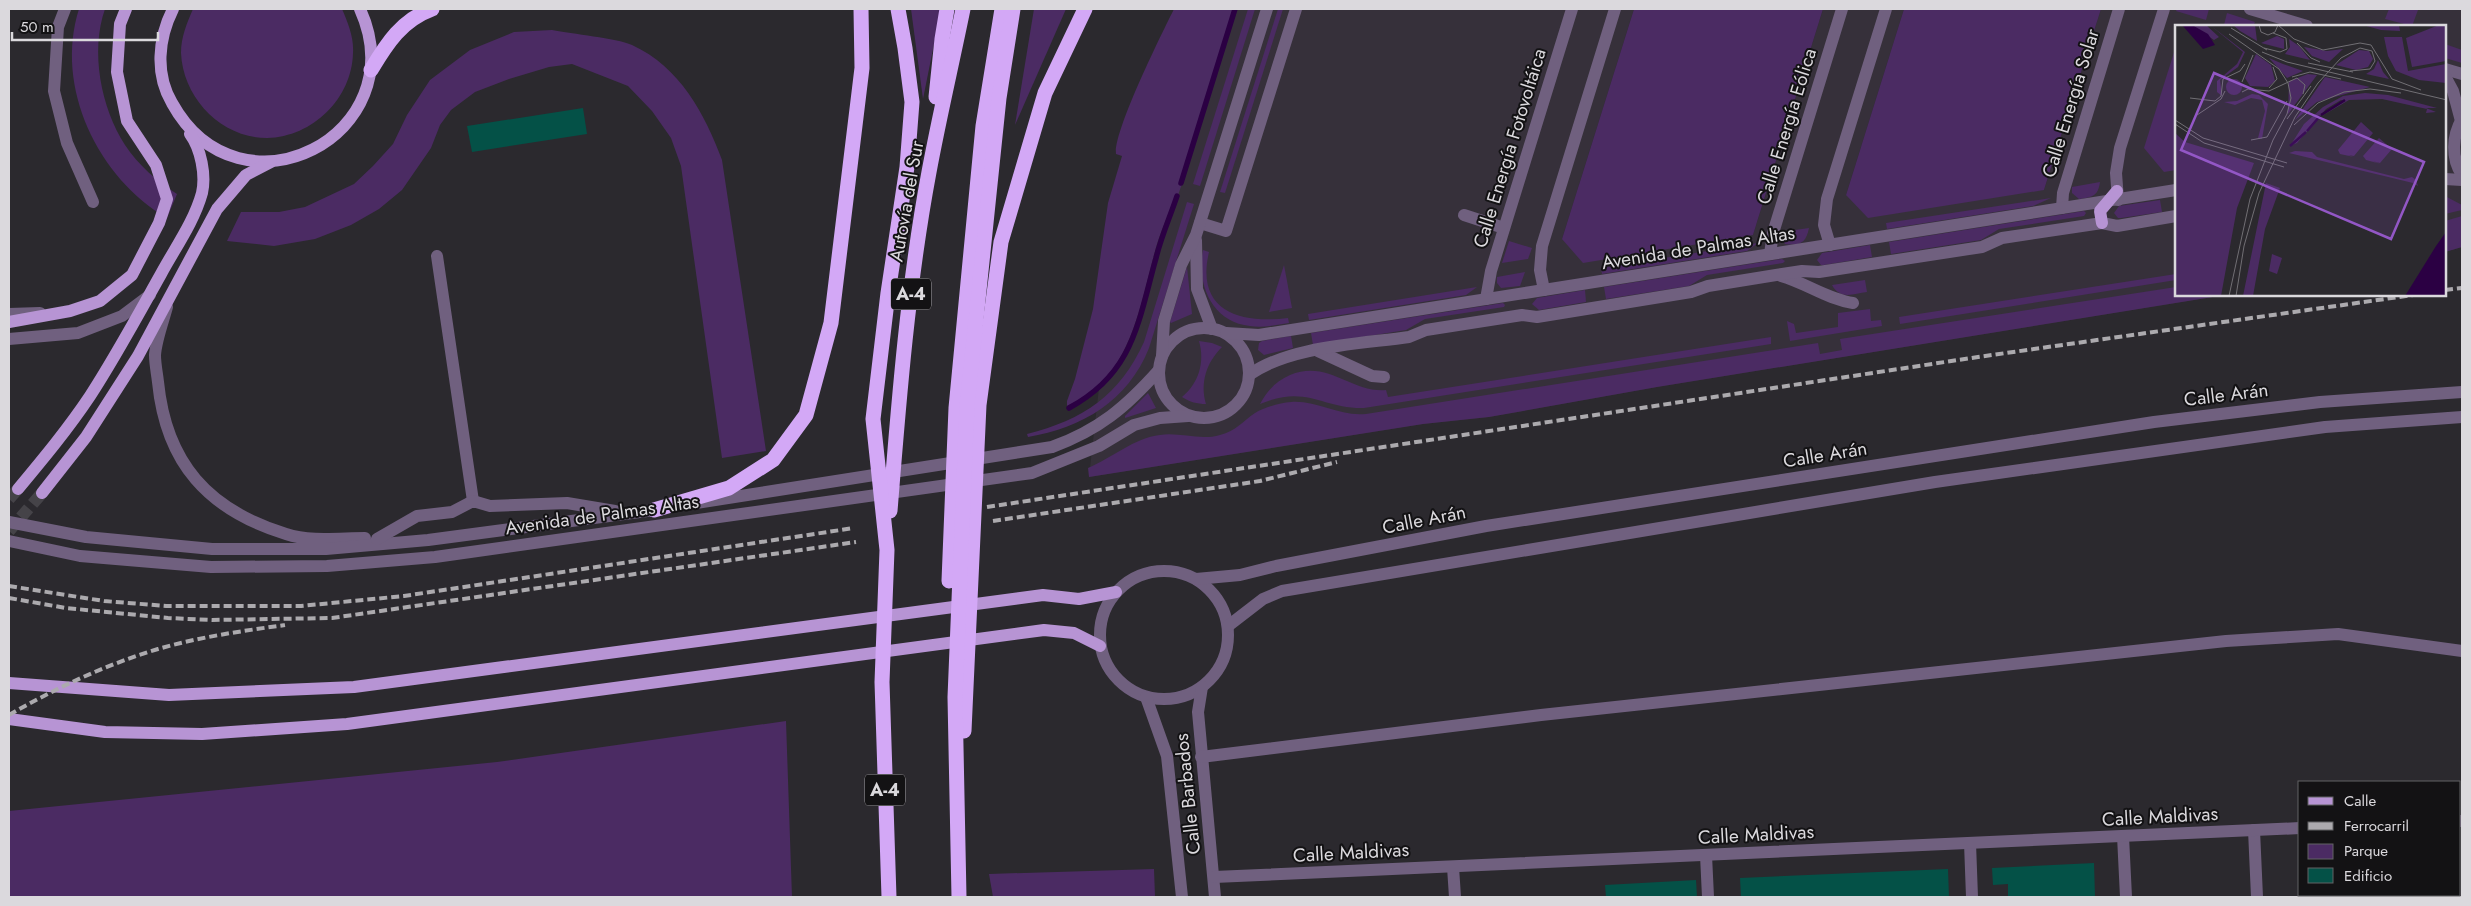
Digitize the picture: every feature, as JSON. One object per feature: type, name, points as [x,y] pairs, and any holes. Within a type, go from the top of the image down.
[{"type":"highway","points":[[370,70],[392,36],[417,14],[432,9]]},
{"type":"highway","points":[[654,510],[729,488],[773,460],[806,416],[831,323],[862,68],[861,9]]},
{"type":"highway","points":[[887,550],[873,419],[888,293],[907,167],[912,102],[898,9]]},
{"type":"highway","points":[[929,173],[942,39],[947,9]]},
{"type":"highway","name":"Autovía del Sur","points":[[887,550],[897,416],[910,297],[929,173],[963,9]]},
{"type":"highway","points":[[958,897],[955,817],[956,670],[967,406],[984,126],[1002,9]]},
{"type":"highway","points":[[967,406],[999,98],[1014,9]]},
{"type":"highway","points":[[967,406],[1001,242],[1045,93],[1085,9]]},
{"type":"highway","name":"A-4","points":[[887,550],[882,682],[888,897]]},
{"type":"main road","points":[[9,322],[70,312],[100,301],[132,275],[159,223],[167,199],[156,165],[127,121],[117,72],[120,24],[126,9]]},
{"type":"main road","points":[[18,489],[56,443],[89,397],[188,226],[202,190],[202,167],[196,142],[182,122],[166,92],[160,59],[164,26],[173,9]]},
{"type":"main road","points":[[42,493],[86,437],[138,356],[217,209],[246,175],[271,162],[300,156],[326,143],[348,123],[363,98],[370,70],[370,39],[360,9]]},
{"type":"main road","points":[[182,122],[207,145],[237,159],[271,162]]},
{"type":"main road","points":[[2102,223],[2100,211],[2114,197]]},
{"type":"main road","points":[[9,682],[169,695],[354,687],[1043,595],[1079,599],[1116,592]]},
{"type":"main road","points":[[9,719],[105,732],[202,734],[347,724],[1044,630],[1074,633],[1100,646]]},
{"type":"street","points":[[65,9],[58,26],[54,91],[67,143],[93,202]]},
{"type":"street","points":[[1162,356],[1167,347],[1182,333],[1202,328],[1226,333],[1241,347],[1248,365],[1249,375],[1243,395],[1229,411],[1209,418],[1188,416],[1177,410],[1163,393],[1158,370],[1162,356],[1164,321],[1181,265],[1198,229],[1267,9]]},
{"type":"street","points":[[1198,229],[1226,231],[1296,9]]},
{"type":"street","name":"Calle Energía Fotovoltáica","points":[[1486,299],[1489,277],[1572,9]]},
{"type":"street","points":[[1544,290],[1541,276],[1542,246],[1615,9]]},
{"type":"street","name":"Calle Energía Eólica","points":[[1770,254],[1773,233],[1842,9]]},
{"type":"street","points":[[1830,244],[1825,228],[1824,214],[1827,198],[1886,9]]},
{"type":"street","name":"Calle Energía Solar","points":[[2062,208],[2063,193],[2119,9]]},
{"type":"street","points":[[2114,197],[2120,148],[2164,9]]},
{"type":"street","points":[[2250,9],[2304,25]]},
{"type":"street","points":[[2446,69],[2462,74]]},
{"type":"street","points":[[2446,78],[2453,91],[2462,120],[2450,140],[2462,175]]},
{"type":"street","points":[[2446,179],[2462,180]]},
{"type":"street","name":"Avenida de Palmas Altas","points":[[1226,333],[1259,335],[2062,208],[2114,197],[2175,190]]},
{"type":"street","points":[[1464,215],[1504,228]]},
{"type":"street","points":[[1249,375],[1276,360],[1318,351],[1409,337],[1426,330],[1522,315],[1537,317],[1697,291],[1708,286],[1776,275],[1802,271],[1819,272],[1982,247],[2002,238],[2102,223],[2117,226],[2175,216]]},
{"type":"street","points":[[1802,271],[1801,260],[1803,255],[1813,248],[1825,228]]},
{"type":"street","points":[[1198,229],[1195,281],[1199,299],[1212,329]]},
{"type":"street","points":[[437,256],[473,501]]},
{"type":"street","points":[[1776,275],[1795,280],[1839,301],[1853,303]]},
{"type":"street","points":[[1522,315],[1522,301],[1531,292],[1541,276]]},
{"type":"street","points":[[9,339],[78,333],[122,316],[150,294]]},
{"type":"street","points":[[169,299],[155,354],[160,409],[168,433],[193,477],[211,496],[234,512],[287,535],[428,540]]},
{"type":"street","points":[[9,314],[70,312]]},
{"type":"street","points":[[1318,351],[1372,376],[1384,377]]},
{"type":"street","name":"Avenida de Palmas Altas","points":[[9,522],[86,537],[212,549],[326,549],[428,540],[654,510],[1052,447],[1078,438],[1102,424],[1120,410],[1158,370]]},
{"type":"street","name":"Calle Arán","points":[[1196,579],[1240,575],[1276,566],[1486,526],[2154,422],[2320,402],[2462,392]]},
{"type":"street","name":"Avenida de Palmas Altas","points":[[9,541],[80,556],[211,567],[327,566],[435,557],[1032,472],[1099,446],[1134,425],[1160,418],[1188,416]]},
{"type":"street","points":[[1228,626],[1263,599],[1282,591],[1935,482],[2325,427],[2462,417]]},
{"type":"street","points":[[376,539],[417,516],[452,512],[473,501],[490,506],[567,503],[627,513]]},
{"type":"street","points":[[1168,571],[1196,579],[1218,599],[1228,626],[1227,649],[1218,670],[1202,687],[1175,699],[1146,697],[1125,686],[1109,669],[1100,646],[1100,627],[1105,609],[1116,592],[1140,575],[1168,571]]},
{"type":"street","points":[[1202,757],[1551,714],[2226,641],[2338,634],[2462,651]]},
{"type":"street","name":"Calle Barbados","points":[[1202,687],[1198,712],[1215,897]]},
{"type":"street","name":"Calle Barbados","points":[[1146,697],[1167,756],[1182,897]]},
{"type":"street","name":"Calle Maldivas","points":[[1214,877],[2298,828]]},
{"type":"street","points":[[2254,830],[2257,897]]},
{"type":"street","points":[[2123,836],[2126,897]]},
{"type":"street","points":[[1970,843],[1972,897]]},
{"type":"street","points":[[1706,855],[1708,897]]},
{"type":"street","points":[[1453,866],[1454,897]]},
{"type":"shaded area","points":[[1208,9],[1634,9],[1562,239],[1753,235],[1823,9],[1904,9],[1846,195],[2044,190],[2101,9],[2462,9],[2462,247],[2446,252],[2446,25],[2175,25],[2175,296],[2219,296],[1657,387],[1489,417],[1423,424],[1089,477],[1113,263]]},
{"type":"green space","points":[[79,9],[105,9],[98,43],[100,79],[104,97],[117,130],[130,152],[148,172],[177,194],[167,218],[142,201],[121,179],[102,155],[88,128],[78,99],[72,69],[73,39]]},
{"type":"green space","points":[[193,9],[342,9],[353,41],[351,70],[346,85],[327,112],[314,123],[300,131],[284,136],[267,138],[250,136],[234,131],[220,123],[197,100],[183,70],[182,41]]},
{"type":"green space","points":[[911,9],[941,9],[923,99]]},
{"type":"green space","points":[[1034,9],[1066,9],[1015,125]]},
{"type":"green space","points":[[1174,9],[1234,9],[1179,183],[1182,184],[1178,195],[1176,194],[1159,238],[1130,337],[1120,359],[1106,378],[1089,394],[1067,406],[1093,309],[1108,203],[1122,156],[1116,154],[1117,142],[1139,82]]},
{"type":"green space","points":[[1248,9],[1255,9],[1200,186],[1193,184]]},
{"type":"green space","points":[[1278,9],[1283,9],[1225,193],[1220,192]]},
{"type":"green space","points":[[1634,9],[1823,9],[1753,235],[1583,263],[1562,239]]},
{"type":"green space","points":[[1904,9],[2101,9],[2044,190],[1868,218],[1846,195]]},
{"type":"green space","points":[[2177,9],[2209,9],[2206,20],[2176,11]]},
{"type":"green space","points":[[2389,9],[2418,10],[2412,25],[2385,19]]},
{"type":"green space","points":[[2227,13],[2255,22],[2254,25],[2224,25]]},
{"type":"green space","points":[[552,30],[605,38],[632,45],[649,54],[677,79],[699,109],[708,126],[722,160],[766,451],[722,458],[681,166],[671,138],[652,111],[628,86],[572,64],[549,67],[475,92],[451,110],[440,125],[431,148],[402,190],[379,209],[351,225],[315,239],[274,246],[227,241],[241,212],[279,212],[305,207],[354,184],[393,144],[407,115],[430,80],[470,50],[514,32]]},
{"type":"green space","points":[[2446,44],[2462,50],[2462,63],[2446,58]]},
{"type":"green space","points":[[2175,49],[2175,170],[2164,172],[2144,148]]},
{"type":"green space","points":[[2100,182],[2098,190],[2094,195],[2079,199],[2072,193],[2072,187]]},
{"type":"green space","points":[[2446,197],[2462,205],[2462,210],[2446,214]]},
{"type":"green space","points":[[2051,198],[2033,206],[1887,229],[1886,223]]},
{"type":"green space","points":[[2160,200],[2162,212],[2121,218],[2118,218],[2114,213],[2119,206]]},
{"type":"green space","points":[[1187,202],[1194,204],[1149,348],[1140,367],[1116,397],[1101,409],[1067,427],[1028,437],[1027,434],[1066,421],[1097,403],[1111,391],[1134,361],[1144,342]]},
{"type":"green space","points":[[2084,211],[2086,213],[2084,216],[1999,229],[1981,240],[1891,254],[1889,242]]},
{"type":"green space","points":[[2462,216],[2462,247],[2446,252],[2446,221]]},
{"type":"green space","points":[[1809,228],[1804,240],[1798,244],[1785,244],[1781,238],[1781,232]]},
{"type":"green space","points":[[1509,241],[1532,248],[1528,259],[1502,263]]},
{"type":"green space","points":[[1758,243],[1747,251],[1602,274],[1601,268]]},
{"type":"green space","points":[[1870,245],[1872,257],[1824,265],[1821,265],[1817,260],[1822,253]]},
{"type":"green space","points":[[1203,250],[1209,252],[1206,272],[1209,288],[1215,300],[1225,309],[1253,319],[1288,318],[1289,323],[1255,327],[1237,323],[1226,317],[1217,309],[1205,288],[1201,263]]},
{"type":"green space","points":[[1782,259],[1785,261],[1783,263],[1707,275],[1689,286],[1606,299],[1604,287]]},
{"type":"green space","points":[[1284,265],[1292,308],[1269,312]]},
{"type":"green space","points":[[1187,267],[1192,314],[1171,323],[1170,322]]},
{"type":"green space","points":[[1525,272],[1520,286],[1501,288],[1497,283],[1497,277]]},
{"type":"green space","points":[[2175,274],[2175,280],[1900,324],[1899,317]]},
{"type":"green space","points":[[1865,280],[1867,292],[1852,295],[1839,293],[1832,285]]},
{"type":"green space","points":[[1477,287],[1466,295],[1309,320],[1308,314]]},
{"type":"green space","points":[[2175,287],[2175,296],[2219,296],[1657,387],[1489,417],[1423,424],[1089,477],[1088,468],[1141,440],[1168,434],[1205,437],[1220,435],[1235,428],[1259,411],[1282,403],[1310,403],[1347,413],[1366,414],[1818,343],[1820,354],[1842,350],[1840,339]]},
{"type":"green space","points":[[1585,290],[1586,302],[1539,310],[1532,304],[1537,298]]},
{"type":"green space","points":[[1503,303],[1504,307],[1425,319],[1406,330],[1313,345],[1311,333]]},
{"type":"green space","points":[[1870,309],[1871,321],[1881,320],[1882,326],[1790,341],[1787,321],[1794,324],[1796,333],[1838,327],[1838,313]]},
{"type":"green space","points":[[1291,336],[1293,348],[1264,355],[1258,350],[1259,343],[1262,341]]},
{"type":"green space","points":[[1771,337],[1771,344],[1364,408],[1290,396],[1276,398],[1260,404],[1276,383],[1285,377],[1304,371],[1328,374],[1373,390],[1386,390],[1388,397]]},
{"type":"green space","points":[[1199,341],[1222,347],[1208,367],[1204,381],[1206,404],[1200,404],[1182,397],[1193,385],[1199,372],[1201,349]]},
{"type":"green space","points":[[1148,393],[1156,408],[1125,418],[1125,416]]},
{"type":"green space","points":[[786,721],[792,897],[9,897],[9,811],[497,762]]},
{"type":"green space","points":[[1154,869],[1155,897],[993,897],[989,874]]},
{"type":"building","points":[[583,108],[587,134],[472,152],[467,126]]},
{"type":"building","points":[[2094,863],[2095,897],[2008,897],[2008,884],[1993,885],[1992,868]]},
{"type":"building","points":[[1948,869],[1949,897],[1741,897],[1740,878]]},
{"type":"building","points":[[1696,880],[1697,897],[1606,897],[1605,885]]},
{"type":"waterway","points":[[1181,183],[1235,9]]},
{"type":"waterway","points":[[1069,408],[1091,394],[1107,379],[1120,362],[1130,344],[1144,304],[1160,242],[1177,196]]},
{"type":"tunnel","points":[[9,499],[18,489]]},
{"type":"tunnel","points":[[9,531],[42,493]]},
{"type":"railway","points":[[2446,290],[2462,288]]},
{"type":"railway","points":[[987,507],[1978,357],[2406,296]]},
{"type":"railway","points":[[993,521],[1260,481],[1337,462]]},
{"type":"railway","points":[[9,586],[104,601],[166,606],[301,606],[404,596],[854,528]]},
{"type":"railway","points":[[9,598],[66,608],[168,618],[212,620],[332,618],[856,542]]},
{"type":"railway","points":[[9,715],[81,678],[138,655],[205,638],[285,625]]}]
